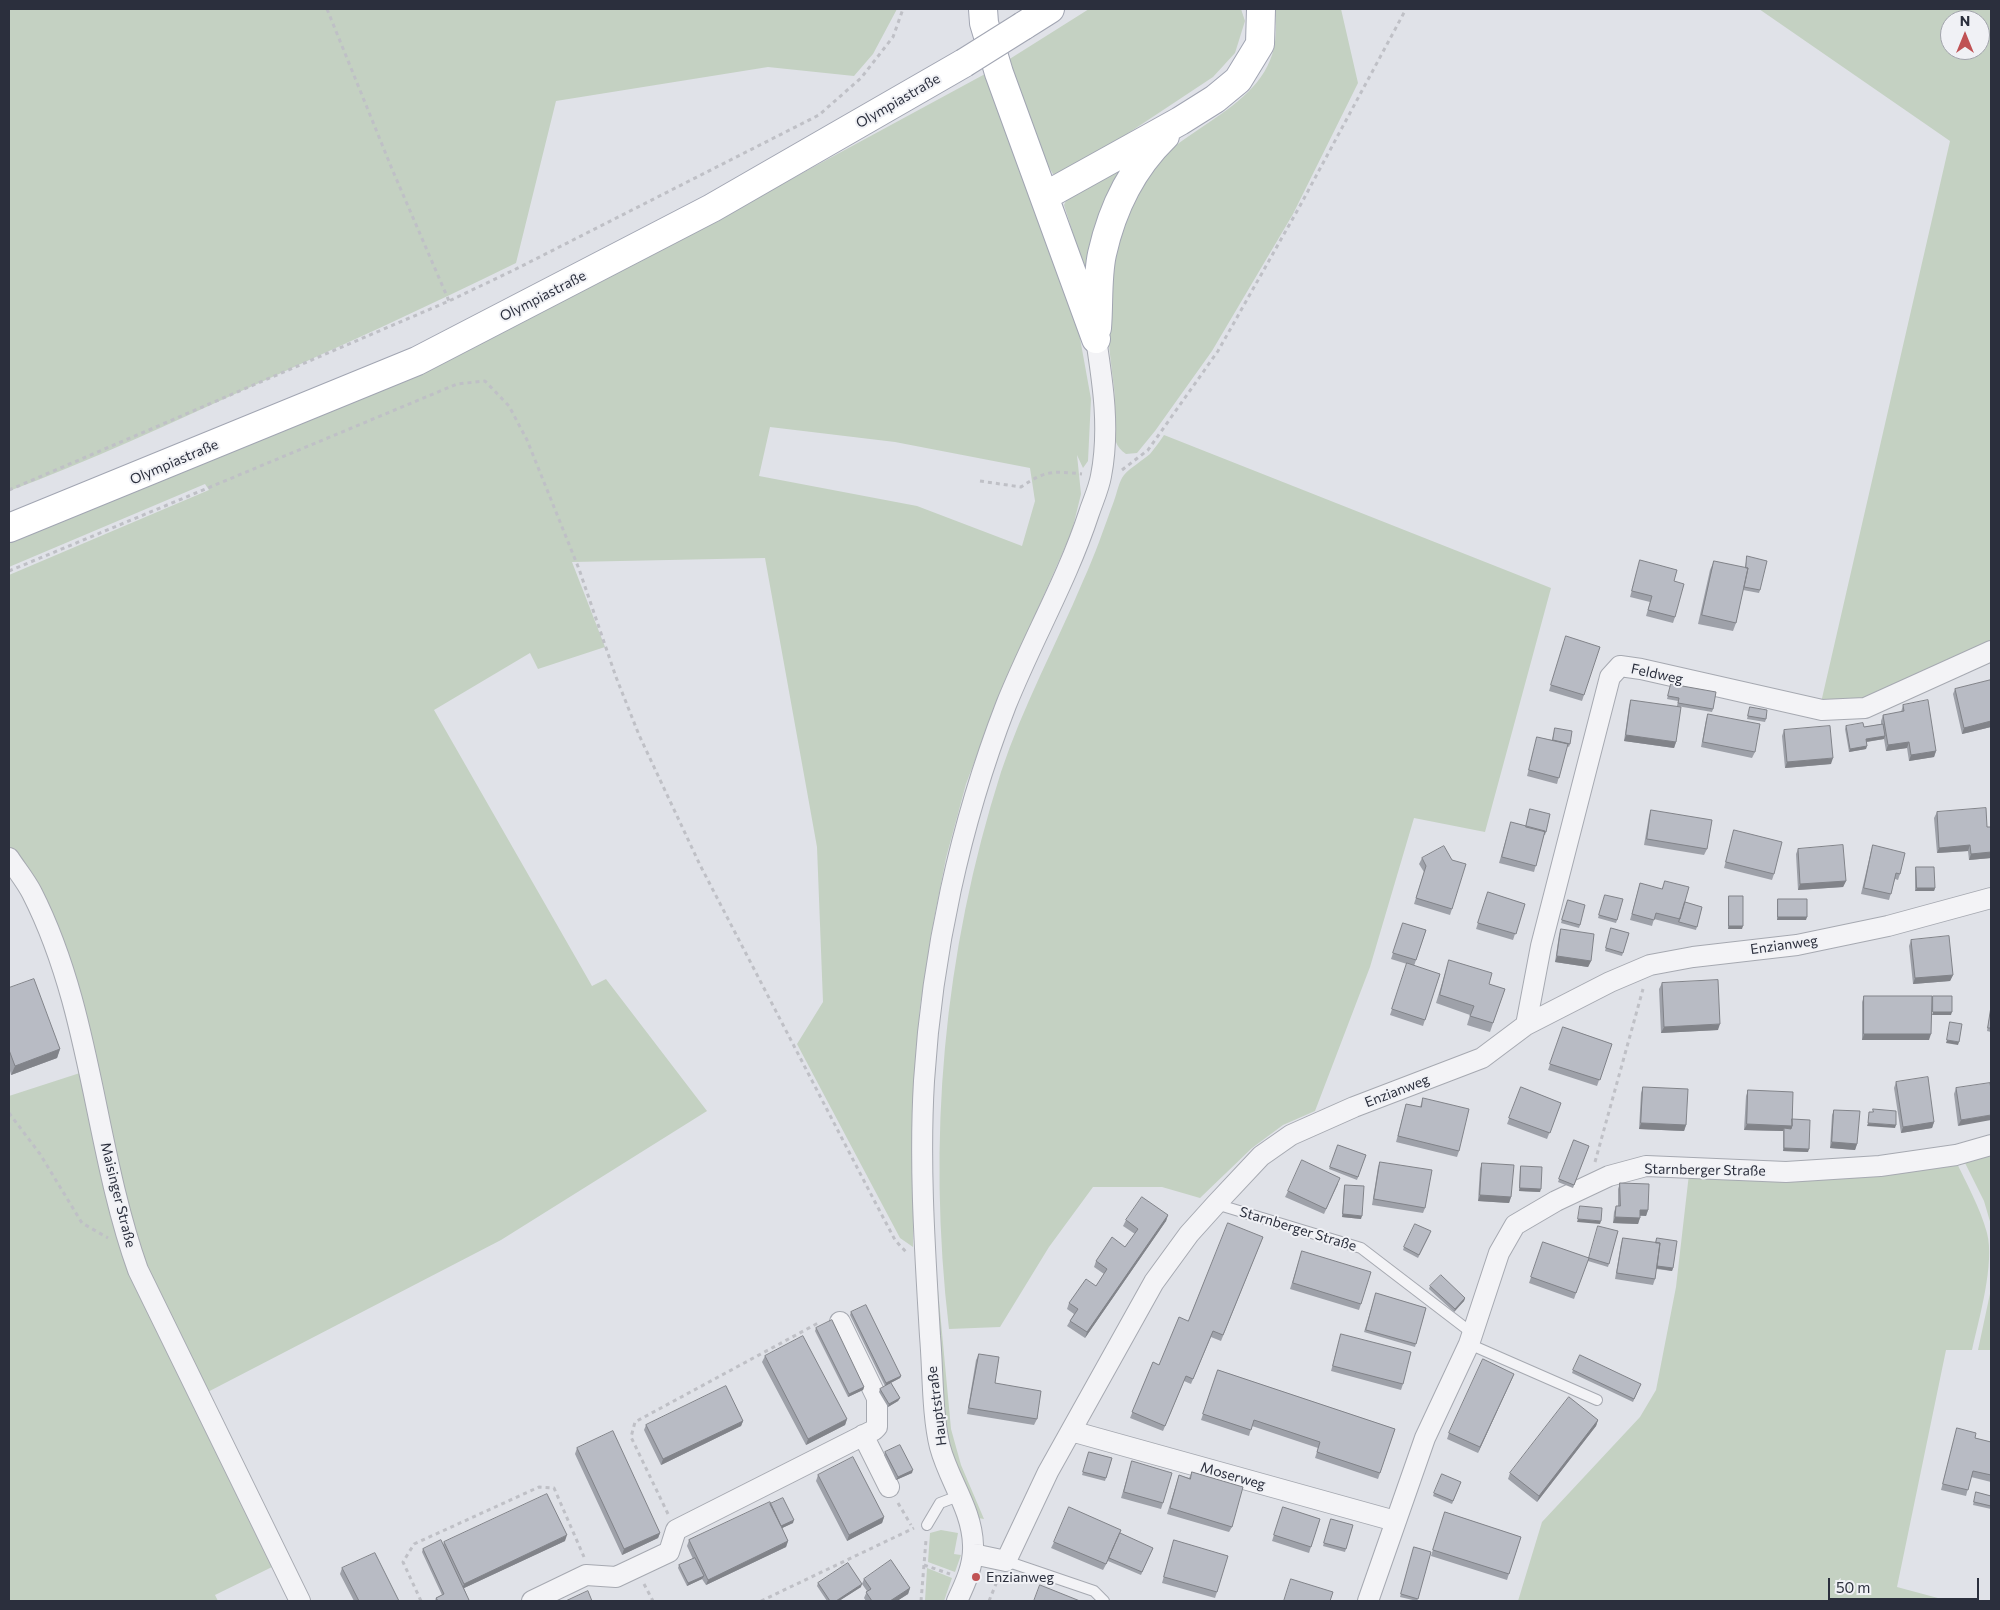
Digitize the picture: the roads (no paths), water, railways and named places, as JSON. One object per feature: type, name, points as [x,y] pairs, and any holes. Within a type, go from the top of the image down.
[{"type":"main road","points":[[983,9],[984,23],[999,73],[1096,339]]},
{"type":"main road","name":"Olympiastraße","points":[[9,528],[417,361],[712,208],[964,63],[1050,9]]},
{"type":"main road","points":[[1045,196],[1180,121],[1215,99],[1238,80],[1260,44],[1258,14]]},
{"type":"main road","points":[[1096,339],[1102,255],[1120,196],[1153,148],[1180,121]]},
{"type":"street","name":"Hauptstraße","points":[[957,1601],[968,1578],[973,1554],[972,1528],[961,1495],[940,1447],[934,1401],[926,1263],[922,1145],[924,1081],[932,1008],[943,935],[977,788],[1007,704],[1110,475],[1106,401],[1096,339]]},
{"type":"street","name":"Feldweg","points":[[1526,1025],[1541,946],[1610,677],[1620,666],[1641,669],[1822,710],[1864,708],[1991,651]]},
{"type":"street","name":"Maisinger Straße","points":[[9,858],[31,891],[60,961],[89,1064],[126,1237],[142,1278],[300,1601]]},
{"type":"street","name":"Enzianweg","points":[[1006,1561],[1070,1431],[1154,1282],[1190,1234],[1216,1204],[1261,1156],[1291,1135],[1354,1107],[1482,1058],[1526,1025],[1610,982],[1650,965],[1693,957],[1797,945],[1888,926],[1991,898]]},
{"type":"street","name":"Starnberger Straße","points":[[1368,1601],[1425,1438],[1470,1338],[1499,1253],[1515,1225],[1556,1201],[1609,1176],[1646,1166],[1786,1172],[1880,1166],[1956,1155],[1991,1145]]},
{"type":"street","points":[[532,1601],[586,1575],[616,1577],[669,1552],[676,1530],[863,1436],[877,1427],[877,1398],[840,1322]]},
{"type":"street","name":"Moserweg","points":[[1070,1431],[1395,1521]]},
{"type":"street","points":[[863,1436],[890,1487]]},
{"type":"street","points":[[973,1554],[1006,1561]]},
{"type":"lane","name":"Starnberger Straße","points":[[1216,1204],[1361,1248],[1470,1338]]},
{"type":"lane","points":[[1470,1338],[1597,1400]]},
{"type":"lane","points":[[927,1525],[940,1503],[961,1495]]},
{"type":"lane","points":[[1006,1561],[1094,1591],[1104,1601]]},
{"type":"place","name":"Enzianweg","points":[[976,1577]]}]
